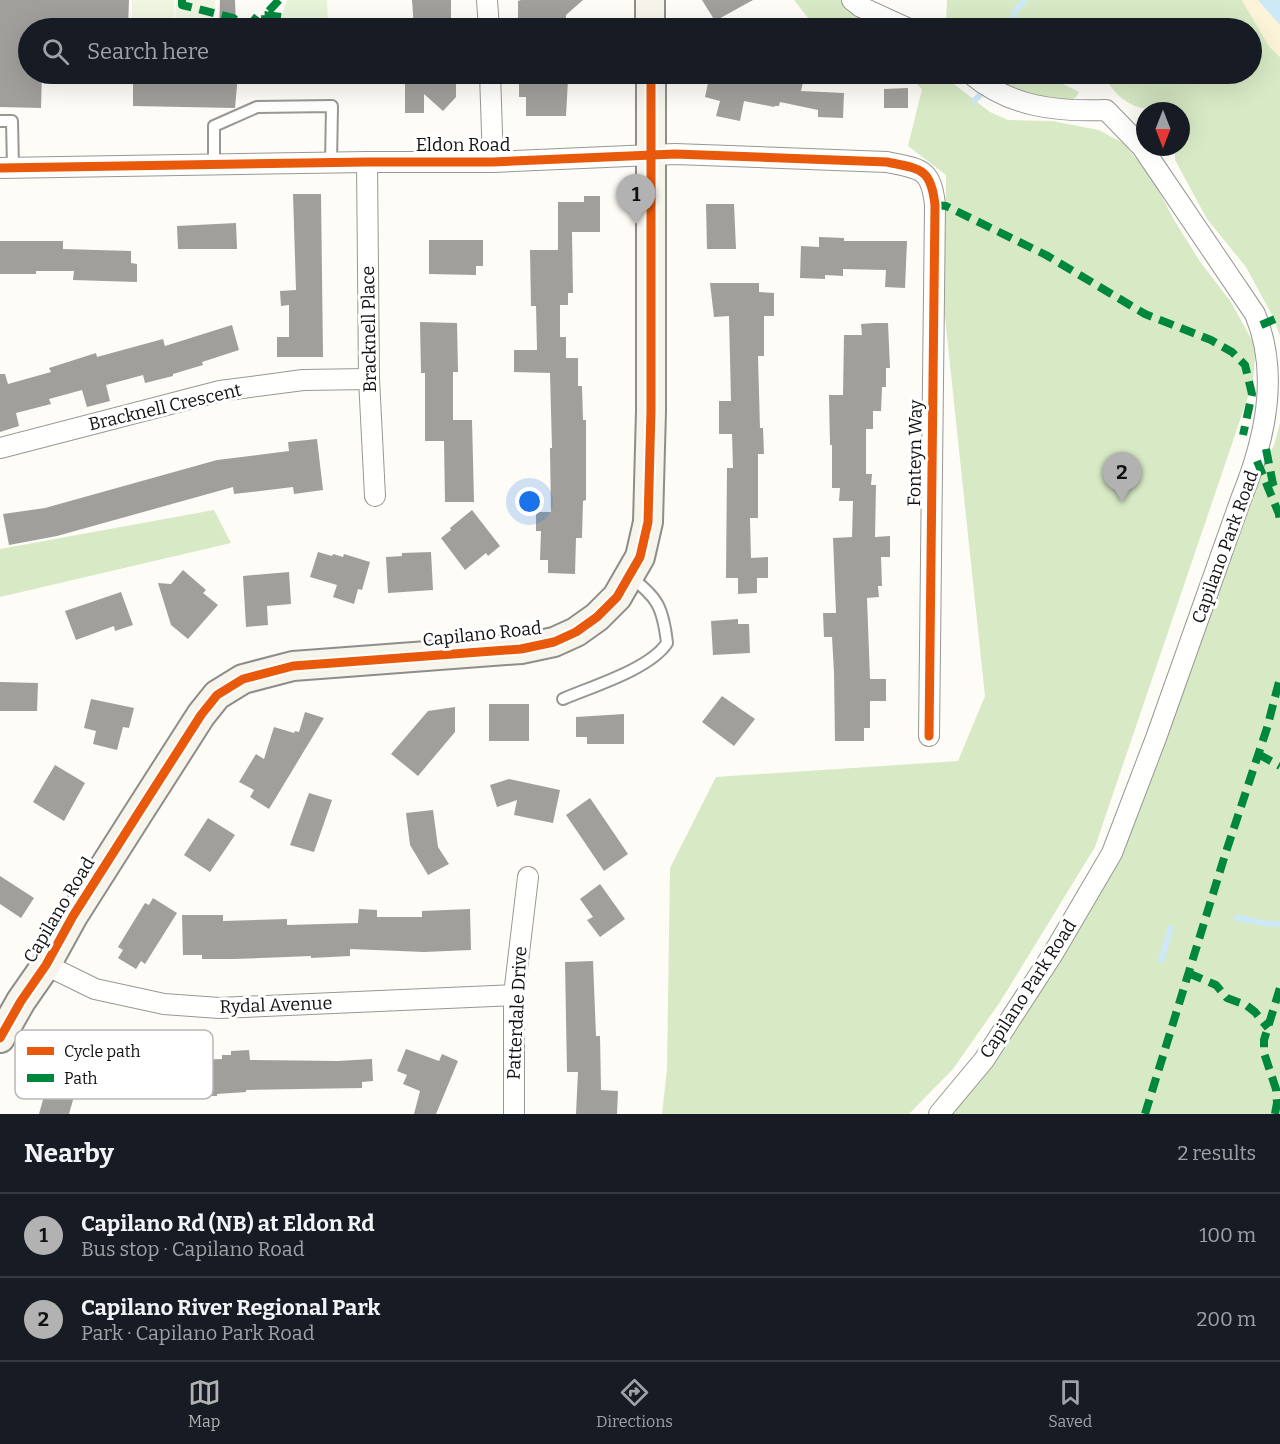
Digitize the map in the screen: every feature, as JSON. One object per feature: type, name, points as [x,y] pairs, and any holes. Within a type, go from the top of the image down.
[{"type":"main road","points":[[650,0],[650,18]]},
{"type":"main road","name":"Capilano Road","points":[[0,1038],[21,1000],[46,965],[79,907],[194,724],[217,695],[243,678],[293,666],[521,649],[554,642],[576,632],[617,597],[640,557],[648,522],[651,400],[651,84]]},
{"type":"street","points":[[488,0],[489,18]]},
{"type":"street","points":[[852,0],[885,18]]},
{"type":"street","name":"Eldon Road","points":[[490,84],[494,162]]},
{"type":"street","name":"Capilano Park Road","points":[[939,1114],[984,1060],[1054,952],[1112,853],[1156,738],[1241,499],[1257,461],[1270,397],[1268,347],[1255,314],[1142,147],[1106,110],[1071,112],[1034,104],[1002,95],[986,84]]},
{"type":"street","name":"Eldon Road","points":[[6,168],[494,162],[675,154],[887,162],[925,174]]},
{"type":"street","name":"Bracknell Place","points":[[367,162],[369,379],[375,496]]},
{"type":"street","name":"Fonteyn Way","points":[[925,174],[933,186],[935,205],[929,736]]},
{"type":"street","name":"Bracknell Crescent","points":[[0,448],[220,391],[303,380],[369,379]]},
{"type":"street","name":"Patterdale Drive","points":[[514,1114],[514,995],[528,877]]},
{"type":"street","name":"Rydal Avenue","points":[[46,965],[95,990],[164,1004],[219,1008],[514,995]]},
{"type":"lane","points":[[214,164],[214,126],[257,107],[332,106],[331,163]]},
{"type":"lane","points":[[0,121],[12,121],[6,168]]},
{"type":"lane","points":[[563,699],[636,668],[660,653],[667,642],[665,625],[655,597],[629,576]]},
{"type":"green space","points":[[132,0],[174,0],[174,18],[132,18]]},
{"type":"green space","points":[[176,0],[215,0],[214,18],[175,18]]},
{"type":"green space","points":[[287,0],[327,0],[328,18],[281,18]]},
{"type":"green space","points":[[794,0],[842,0],[864,18],[808,18]]},
{"type":"green space","points":[[947,0],[1242,0],[1253,18],[946,18]]},
{"type":"green space","points":[[1262,34],[1269,46],[1280,57],[1280,336],[1273,317],[1246,267],[1207,219],[1175,160],[1175,156],[1190,156],[1190,102],[1136,102],[1136,106],[1118,95],[1110,84],[1262,84]]},
{"type":"green space","points":[[917,84],[954,84],[990,112],[1008,120],[1052,121],[1099,130],[1123,143],[1151,176],[1174,220],[1201,263],[1231,302],[1254,344],[1253,382],[1095,847],[1000,1002],[953,1069],[909,1114],[662,1114],[667,1069],[670,868],[716,777],[958,761],[985,696],[944,308],[946,175],[908,146],[922,89]]},
{"type":"green space","points":[[1063,84],[1079,92],[1068,102],[1042,97],[1004,85]]},
{"type":"green space","points":[[1280,423],[1280,1114],[947,1114],[1094,897],[1248,491],[1274,445]]},
{"type":"green space","points":[[214,510],[231,543],[0,597],[0,549]]},
{"type":"sand","points":[[1242,0],[1280,0],[1280,57],[1269,46],[1262,34],[1262,18],[1253,18]]},
{"type":"water","points":[[1258,0],[1280,0],[1280,25]]},
{"type":"building","points":[[0,0],[129,0],[128,18],[18,18],[18,84],[42,84],[41,108],[0,107]]},
{"type":"building","points":[[220,0],[235,0],[236,18],[219,18]]},
{"type":"building","points":[[412,0],[451,0],[451,18],[413,18]]},
{"type":"building","points":[[583,0],[566,15],[566,18],[518,18],[518,1]]},
{"type":"building","points":[[702,0],[753,0],[720,18],[713,18]]},
{"type":"building","points":[[133,84],[237,84],[235,108],[133,106]]},
{"type":"building","points":[[405,84],[456,84],[456,97],[443,111],[424,94],[424,113],[405,113]]},
{"type":"building","points":[[519,84],[568,84],[566,116],[526,116],[526,97],[519,97]]},
{"type":"building","points":[[708,84],[803,84],[801,91],[844,93],[843,118],[818,117],[818,110],[780,102],[779,106],[774,107],[744,101],[740,121],[716,116],[720,101],[705,97]]},
{"type":"building","points":[[908,88],[908,108],[884,108],[884,89]]},
{"type":"building","points":[[293,194],[321,194],[323,357],[277,357],[277,337],[289,337],[289,305],[281,306],[280,291],[296,290]]},
{"type":"building","points":[[584,196],[600,196],[600,232],[572,232],[573,293],[568,293],[568,305],[560,305],[560,337],[566,337],[566,358],[578,358],[578,386],[582,386],[583,420],[586,420],[586,500],[583,501],[582,538],[576,538],[575,574],[548,573],[548,560],[540,560],[541,531],[536,531],[536,512],[551,512],[550,373],[514,372],[514,350],[537,350],[536,306],[531,306],[530,250],[558,250],[558,202],[584,202]]},
{"type":"building","points":[[706,204],[734,204],[736,249],[707,249]]},
{"type":"building","points":[[236,223],[237,249],[178,249],[177,226]]},
{"type":"building","points":[[819,237],[844,238],[844,241],[907,241],[905,288],[885,287],[886,270],[843,269],[843,276],[825,275],[825,279],[800,278],[801,246],[819,247]]},
{"type":"building","points":[[429,240],[483,240],[483,266],[476,266],[476,275],[429,274]]},
{"type":"building","points":[[0,241],[63,241],[63,249],[131,251],[131,263],[137,264],[137,282],[73,280],[74,271],[0,274]]},
{"type":"building","points":[[710,283],[759,283],[759,292],[774,293],[774,316],[764,316],[764,356],[758,356],[760,428],[763,428],[764,454],[758,454],[758,518],[750,518],[751,558],[768,557],[768,578],[757,578],[757,593],[738,594],[738,578],[726,578],[727,468],[733,468],[732,434],[719,434],[719,401],[731,401],[729,316],[714,317]]},
{"type":"building","points":[[420,322],[457,323],[458,372],[453,372],[453,420],[472,420],[474,502],[445,502],[444,441],[425,441],[425,373],[421,373]]},
{"type":"building","points":[[888,323],[890,368],[886,368],[886,387],[882,387],[881,411],[873,411],[873,429],[866,429],[866,474],[872,474],[871,485],[876,485],[875,537],[890,536],[890,557],[881,557],[882,586],[878,586],[879,597],[867,598],[870,679],[886,679],[886,701],[870,701],[870,728],[864,728],[864,741],[835,741],[832,637],[824,637],[823,613],[836,613],[833,538],[852,537],[853,501],[839,501],[840,488],[832,488],[829,395],[843,395],[844,335],[862,335],[861,324]]},
{"type":"building","points":[[232,325],[239,350],[202,362],[203,365],[173,374],[173,376],[145,383],[143,375],[106,385],[110,401],[87,407],[82,390],[49,399],[51,404],[16,413],[19,426],[0,432],[0,374],[5,374],[8,384],[51,372],[49,368],[96,353],[97,357],[163,339],[165,346]]},
{"type":"building","points":[[317,439],[323,490],[294,494],[293,487],[234,494],[233,487],[57,536],[9,545],[3,514],[45,508],[217,460],[289,451],[288,442]]},
{"type":"building","points":[[472,510],[500,546],[488,556],[486,553],[465,570],[441,538]]},
{"type":"building","points":[[318,552],[343,557],[344,554],[370,562],[362,590],[358,589],[354,604],[333,597],[337,585],[310,577]]},
{"type":"building","points":[[431,552],[433,590],[388,593],[386,557],[402,556],[402,553]]},
{"type":"building","points":[[183,570],[206,590],[203,593],[218,605],[188,639],[171,625],[158,583],[171,584]]},
{"type":"building","points":[[289,572],[291,604],[267,606],[268,625],[246,627],[243,576]]},
{"type":"building","points":[[121,592],[133,625],[115,631],[114,626],[76,640],[65,611]]},
{"type":"building","points":[[738,619],[738,624],[749,624],[750,653],[713,655],[711,621]]},
{"type":"building","points":[[0,682],[38,683],[37,711],[0,711]]},
{"type":"building","points":[[722,696],[755,719],[734,746],[702,722]]},
{"type":"building","points":[[91,699],[134,708],[129,728],[123,727],[117,750],[93,744],[96,731],[84,728]]},
{"type":"building","points":[[489,704],[529,704],[529,741],[489,741]]},
{"type":"building","points":[[455,707],[455,732],[418,776],[391,754],[428,711]]},
{"type":"building","points":[[305,712],[324,718],[269,809],[250,797],[254,790],[239,782],[256,754],[264,759],[274,727],[294,733],[299,732]]},
{"type":"building","points":[[624,714],[624,744],[587,744],[587,737],[576,737],[576,717]]},
{"type":"building","points":[[55,765],[85,783],[64,821],[33,802]]},
{"type":"building","points":[[509,779],[560,790],[553,823],[514,815],[517,800],[497,807],[490,785]]},
{"type":"building","points":[[309,793],[332,800],[314,852],[290,845]]},
{"type":"building","points":[[590,798],[628,854],[604,871],[566,815]]},
{"type":"building","points":[[433,810],[438,847],[449,864],[428,875],[410,845],[406,813]]},
{"type":"building","points":[[208,818],[235,835],[210,872],[184,855]]},
{"type":"building","points":[[0,876],[34,898],[21,918],[0,904]]},
{"type":"building","points":[[600,884],[625,919],[600,937],[587,920],[593,917],[580,899]]},
{"type":"building","points":[[153,898],[177,913],[145,964],[141,961],[136,969],[118,958],[123,950],[118,947],[145,903],[149,905]]},
{"type":"building","points":[[359,909],[377,910],[377,917],[422,917],[422,911],[470,909],[471,950],[424,952],[350,949],[350,956],[311,958],[311,956],[202,959],[202,955],[183,955],[182,915],[223,915],[223,921],[287,919],[287,925],[358,923]]},
{"type":"building","points":[[593,961],[596,1036],[600,1036],[601,1090],[618,1091],[617,1114],[576,1114],[578,1072],[567,1072],[565,962]]},
{"type":"building","points":[[406,1049],[439,1061],[442,1054],[458,1061],[436,1114],[414,1114],[420,1091],[403,1084],[407,1075],[397,1071]]},
{"type":"building","points":[[249,1050],[250,1060],[372,1059],[373,1081],[362,1082],[362,1088],[246,1090],[246,1092],[213,1096],[213,1059],[222,1059],[222,1055],[231,1055],[231,1051]]},
{"type":"building","points":[[43,1099],[73,1099],[69,1114],[39,1114]]},
{"type":"waterway","points":[[1013,18],[1016,10],[1025,0]]},
{"type":"waterway","points":[[974,101],[983,92]]},
{"type":"waterway","points":[[1237,918],[1280,924]]},
{"type":"waterway","points":[[1161,960],[1171,928]]},
{"type":"marked path","points":[[182,0],[182,5],[233,18]]},
{"type":"marked path","points":[[279,0],[265,15],[281,17]]},
{"type":"marked path","points":[[256,18],[258,15],[265,15],[265,18]]},
{"type":"marked path","points":[[935,205],[946,206],[1046,255],[1145,314],[1211,340],[1232,352],[1245,365],[1252,394],[1243,435]]},
{"type":"marked path","points":[[1261,325],[1280,317]]},
{"type":"marked path","points":[[1266,449],[1276,491]]},
{"type":"marked path","points":[[1257,461],[1279,514],[1280,523]]},
{"type":"marked path","points":[[1145,1114],[1267,728],[1280,678]]},
{"type":"marked path","points":[[1258,754],[1280,766]]},
{"type":"marked path","points":[[1188,973],[1216,985],[1227,998],[1246,1005],[1268,1028]]},
{"type":"marked path","points":[[1275,1114],[1276,1089],[1264,1053],[1264,1040],[1280,988]]},
{"type":"cycle path","points":[[0,1038],[21,1001],[46,965],[73,916],[201,715],[217,695],[243,679],[293,666],[521,649],[554,642],[576,632],[597,617],[617,597],[640,557],[648,522],[651,411],[651,84]]},
{"type":"cycle path","points":[[0,168],[493,162],[675,154],[887,162],[908,166],[922,172],[931,184],[935,205],[929,736]]},
{"type":"place","name":"Capilano Rd (NB) at Eldon Rd","points":[[636,224]]},
{"type":"place","name":"Capilano River Regional Park","points":[[1122,502]]}]
